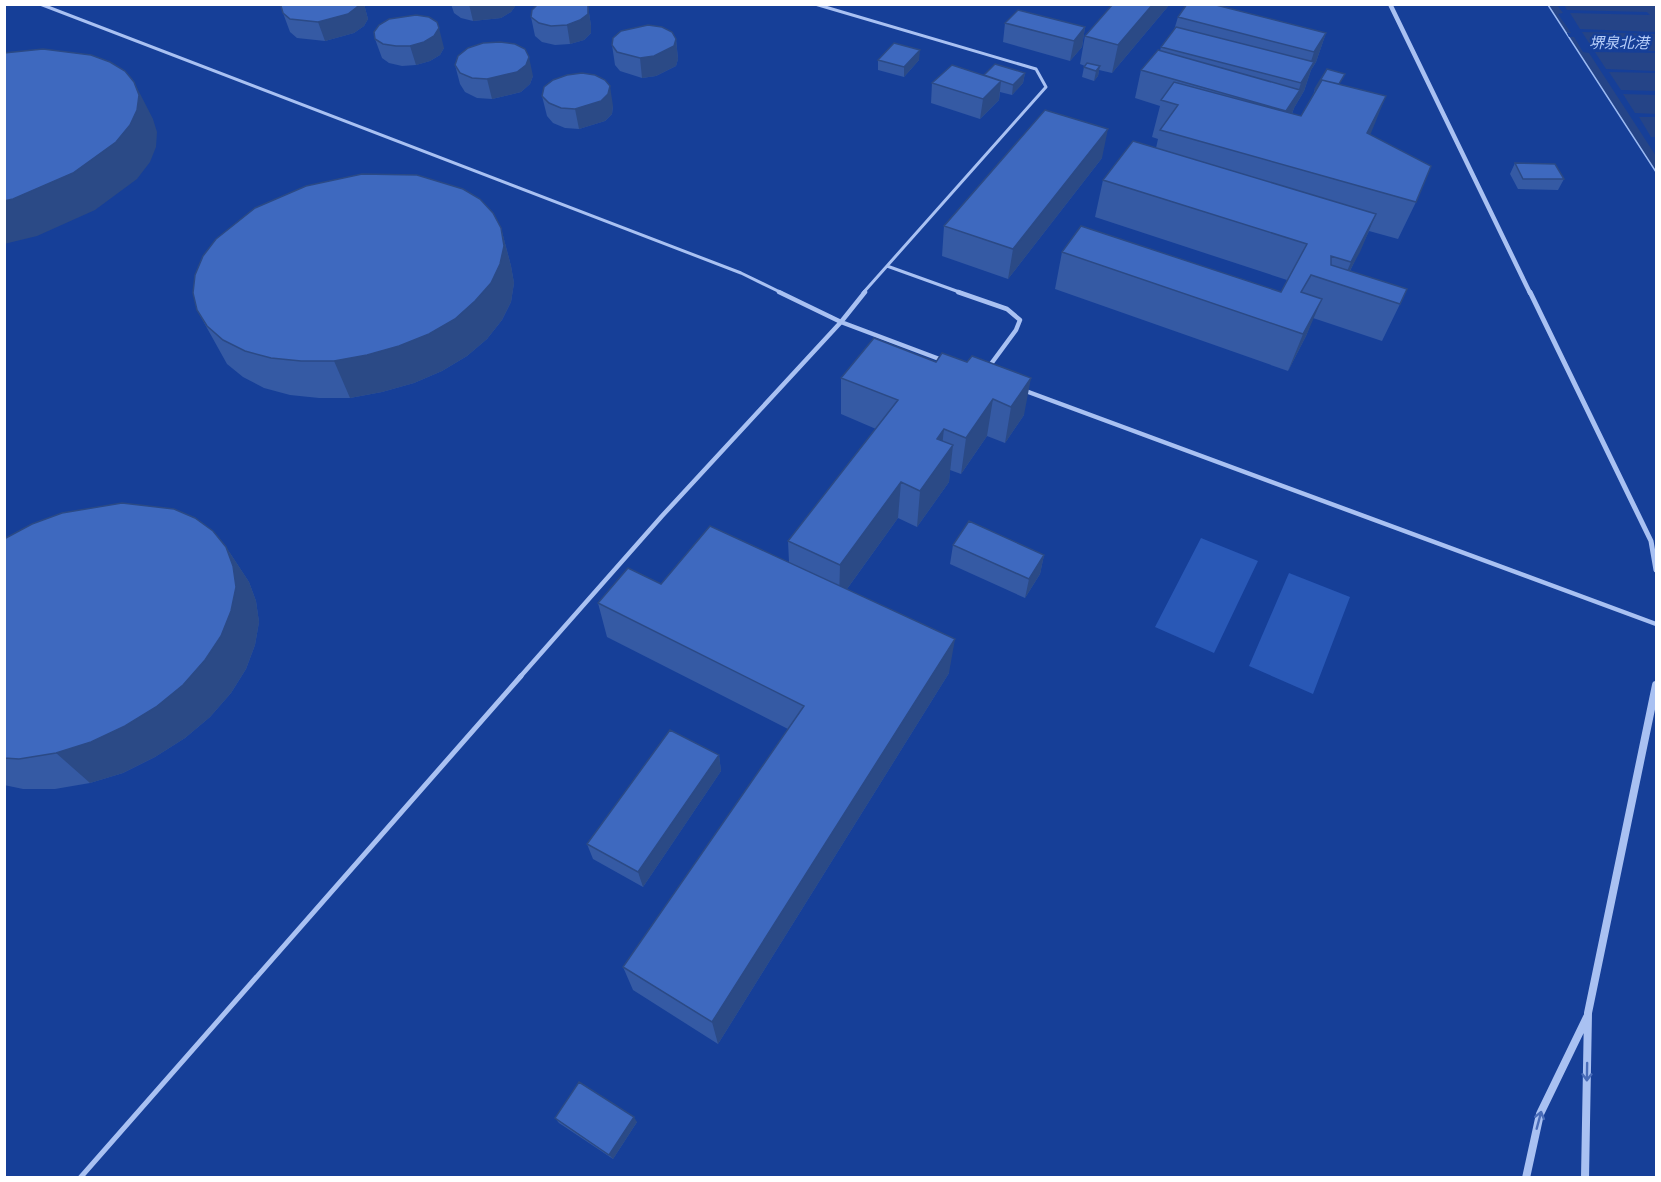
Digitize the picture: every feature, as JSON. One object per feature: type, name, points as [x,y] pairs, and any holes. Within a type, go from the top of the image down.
[{"type":"street","points":[[1390,4],[1651,541],[1656,570]]},
{"type":"street","points":[[1585,1178],[1588,1013],[1656,685]]},
{"type":"street","points":[[1526,1178],[1540,1114],[1588,1013]]},
{"type":"lane","points":[[40,4],[741,273],[841,322],[950,363]]},
{"type":"lane","points":[[80,1178],[662,516],[841,322],[887,266],[1046,87],[1036,69],[815,4]]},
{"type":"lane","points":[[887,266],[1007,309],[1020,320],[1016,330],[983,375]]},
{"type":"lane","points":[[1017,387],[1656,624]]},
{"type":"shaded area","points":[[1201,538],[1258,561],[1214,653],[1155,627]]},
{"type":"shaded area","points":[[1289,573],[1350,597],[1313,694],[1249,666]]},
{"type":"water","name":"堺泉北港","points":[[1548,5],[1656,5],[1656,172]]},
{"type":"pier","points":[[1557,5],[1564,5],[1567,10],[1647,12],[1650,15],[1570,13],[1580,29],[1656,32],[1656,34],[1582,32],[1593,49],[1656,51],[1656,53],[1595,52],[1606,69],[1656,71],[1656,73],[1609,72],[1621,90],[1656,91],[1656,95],[1623,94],[1635,113],[1656,114],[1656,117],[1639,117],[1651,137],[1656,137],[1656,156],[1589,53],[1583,52],[1574,37],[1569,37],[1567,33],[1571,33],[1558,14],[1563,13]]},
{"type":"building","points":[[282,4],[359,4],[348,14],[318,22],[290,19],[283,13]]},
{"type":"building","points":[[538,4],[586,4],[588,14],[567,25],[551,26],[539,23],[531,17],[532,10]]},
{"type":"building","points":[[1113,4],[1153,4],[1118,45],[1085,36]]},
{"type":"building","points":[[1187,4],[1212,4],[1326,33],[1314,52],[1178,17]]},
{"type":"building","points":[[1018,10],[1085,27],[1074,41],[1005,23]]},
{"type":"building","points":[[416,15],[429,17],[437,22],[439,28],[434,36],[410,46],[383,44],[375,39],[374,32],[379,25],[389,19]]},
{"type":"building","points":[[648,25],[662,27],[672,32],[676,39],[674,46],[654,56],[640,58],[617,52],[612,45],[613,38],[621,31]]},
{"type":"building","points":[[1176,27],[1314,62],[1301,83],[1161,47]]},
{"type":"building","points":[[483,43],[515,44],[525,49],[529,57],[526,65],[517,72],[487,79],[472,78],[460,73],[455,65],[458,56],[468,48]]},
{"type":"building","points":[[894,43],[920,50],[904,67],[878,60]]},
{"type":"building","points":[[43,49],[91,55],[125,71],[134,82],[139,95],[137,110],[130,125],[116,142],[73,173],[4,201],[4,53]]},
{"type":"building","points":[[1158,50],[1300,90],[1286,111],[1141,70]]},
{"type":"building","points":[[1087,63],[1100,66],[1096,71],[1084,67]]},
{"type":"building","points":[[995,64],[1025,73],[1013,85],[984,75]]},
{"type":"building","points":[[952,65],[1001,81],[983,99],[932,83]]},
{"type":"building","points":[[1327,69],[1345,74],[1339,84],[1322,80],[1316,90],[1315,89]]},
{"type":"building","points":[[582,73],[595,75],[605,80],[610,86],[608,94],[601,101],[575,109],[561,108],[549,103],[542,96],[544,87],[553,80]]},
{"type":"building","points":[[1322,80],[1386,96],[1367,133],[1431,166],[1416,202],[1160,130],[1178,105],[1161,100],[1174,82],[1301,116]]},
{"type":"building","points":[[1045,110],[1108,129],[1013,249],[944,226]]},
{"type":"building","points":[[1133,141],[1376,214],[1351,262],[1331,256],[1331,265],[1407,289],[1400,304],[1311,275],[1301,292],[1322,299],[1303,334],[1062,252],[1081,226],[1281,292],[1307,244],[1103,180]]},
{"type":"building","points":[[1515,163],[1555,164],[1564,179],[1523,179]]},
{"type":"building","points":[[362,174],[417,175],[463,189],[480,199],[493,213],[501,228],[504,246],[500,264],[491,283],[475,301],[455,319],[429,334],[399,346],[334,361],[271,358],[245,351],[223,340],[207,326],[197,310],[193,293],[195,275],[203,256],[216,239],[255,208],[306,186]]},
{"type":"building","points":[[874,338],[936,362],[942,353],[967,362],[972,356],[1031,378],[1011,407],[993,399],[966,438],[944,429],[937,439],[953,445],[920,491],[901,482],[840,565],[788,541],[898,400],[841,378]]},
{"type":"building","points":[[122,503],[174,509],[195,518],[213,531],[226,547],[233,566],[236,587],[231,611],[221,636],[205,660],[183,685],[156,707],[125,726],[91,742],[56,753],[19,759],[4,758],[4,539],[32,524],[62,513]]},
{"type":"building","points":[[969,521],[1044,555],[1029,579],[953,545]]},
{"type":"building","points":[[710,526],[955,639],[712,1022],[623,967],[804,706],[598,603],[628,568],[661,584]]},
{"type":"building","points":[[670,730],[719,755],[638,872],[587,844]]},
{"type":"building","points":[[579,1082],[634,1117],[609,1155],[555,1118]]}]
